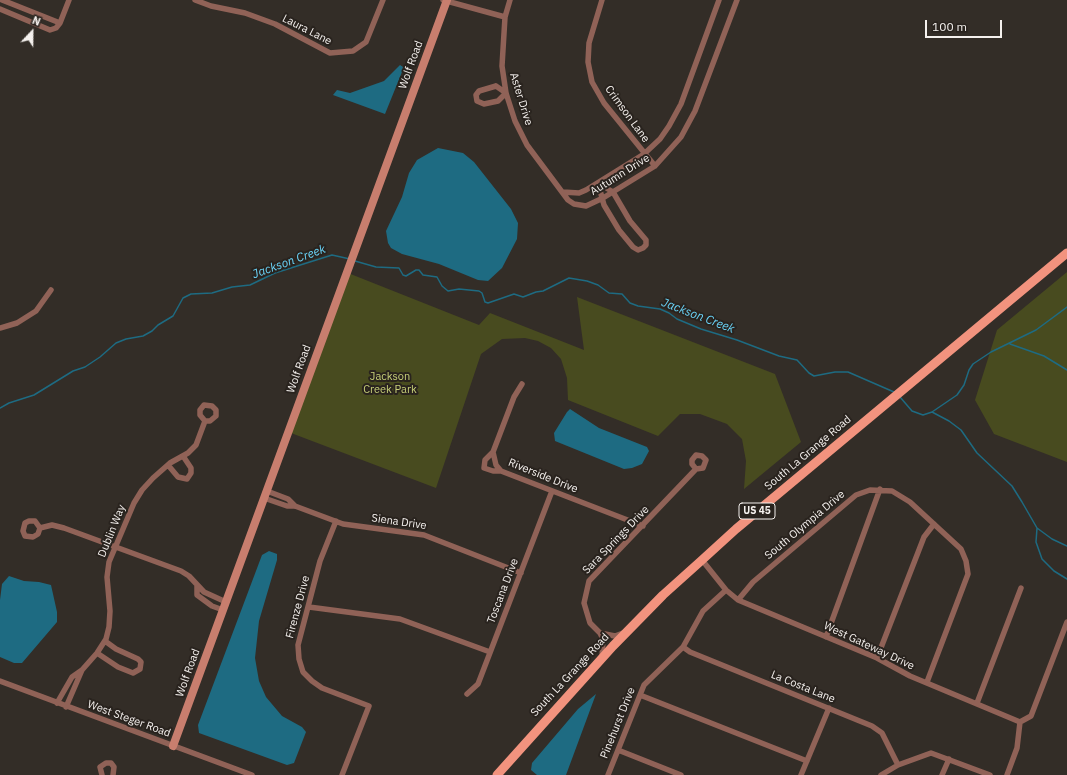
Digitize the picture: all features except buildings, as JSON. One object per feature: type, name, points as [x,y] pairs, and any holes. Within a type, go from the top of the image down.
[{"type":"main road","name":"Wolf Road","points":[[173,746],[445,0]]},
{"type":"main road","name":"South La Grange Road","points":[[497,775],[602,658],[702,560],[736,529],[1067,253]]},
{"type":"street","points":[[2,0],[60,23]]},
{"type":"street","points":[[0,9],[50,30],[56,28],[60,23],[69,0]]},
{"type":"street","name":"Laura Lane","points":[[195,0],[211,6],[245,13],[275,24],[330,53],[353,51],[366,42],[383,0]]},
{"type":"street","points":[[445,0],[505,17]]},
{"type":"street","name":"Aster Drive","points":[[510,0],[505,17],[502,55],[506,93],[515,121],[527,146],[563,192]]},
{"type":"street","name":"Crimson Lane","points":[[602,0],[589,42],[588,62],[592,82],[604,103],[655,166]]},
{"type":"street","name":"Autumn Drive","points":[[563,192],[579,193],[644,154],[660,139],[676,114],[719,0]]},
{"type":"street","name":"Autumn Drive","points":[[563,192],[571,202],[580,206],[592,204],[655,166],[681,138],[691,120],[737,0]]},
{"type":"street","points":[[496,86],[506,93],[498,101],[484,104],[479,103],[476,98],[477,93],[481,89],[496,86]]},
{"type":"street","points":[[598,182],[613,192],[630,221],[646,240],[646,245],[643,248],[638,250],[633,247],[604,205],[598,182]]},
{"type":"street","points":[[0,328],[17,323],[36,311],[51,290]]},
{"type":"street","points":[[501,470],[493,471],[484,468],[485,460],[493,452],[514,397],[522,384]]},
{"type":"street","name":"Dublin Way","points":[[56,703],[72,677],[82,670],[97,653],[105,640],[109,627],[110,611],[107,577],[109,562],[126,519],[142,490],[168,465],[183,456],[196,445],[205,420]]},
{"type":"street","name":"Riverside Drive","points":[[493,452],[496,465],[501,470],[643,526]]},
{"type":"street","points":[[168,465],[178,477],[187,479],[191,473],[191,468],[183,456]]},
{"type":"street","name":"Sara Springs Drive","points":[[602,658],[604,646],[600,633],[590,623],[584,603],[589,581],[696,469]]},
{"type":"street","points":[[826,637],[880,489]]},
{"type":"street","name":"South Olympia Drive","points":[[738,600],[753,582],[856,495],[870,490],[880,489],[900,494],[961,549],[966,561],[968,574],[927,682]]},
{"type":"street","name":"Toscana Drive","points":[[467,694],[478,684],[552,491]]},
{"type":"street","name":"Siena Drive","points":[[266,494],[288,499],[295,506],[336,522],[355,527],[424,535],[521,573]]},
{"type":"street","name":"Firenze Drive","points":[[336,522],[320,561],[298,644],[299,659],[303,672],[312,681],[322,688],[369,706],[343,775]]},
{"type":"street","points":[[877,658],[924,537],[934,524]]},
{"type":"street","points":[[40,528],[52,525],[181,571],[210,596],[226,602]]},
{"type":"street","name":"West Gateway Drive","points":[[702,560],[726,590],[738,600],[877,658],[900,671],[1020,722]]},
{"type":"street","points":[[197,586],[197,595],[212,606],[223,610]]},
{"type":"street","points":[[977,703],[1021,588]]},
{"type":"street","name":"Pinehurst Drive","points":[[608,775],[644,684],[683,647],[703,611],[726,590]]},
{"type":"street","points":[[309,607],[400,618],[490,652]]},
{"type":"street","points":[[1007,775],[1017,748],[1020,722],[1031,716],[1067,622]]},
{"type":"street","points":[[600,633],[615,636],[626,633]]},
{"type":"street","points":[[97,653],[118,667],[133,673],[140,669],[141,662],[138,659],[116,649],[105,640]]},
{"type":"street","name":"La Costa Lane","points":[[683,647],[690,652],[872,726],[882,733],[898,765]]},
{"type":"street","name":"Dublin Way","points":[[66,707],[82,670]]},
{"type":"street","name":"West Steger Road","points":[[0,681],[66,707],[252,775]]},
{"type":"street","points":[[640,695],[807,761]]},
{"type":"street","points":[[801,775],[829,708]]},
{"type":"street","points":[[618,750],[681,775]]},
{"type":"street","points":[[881,775],[898,765],[931,753],[990,775]]},
{"type":"street","points":[[942,775],[949,759]]},
{"type":"street","points":[[102,775],[100,767],[106,762],[114,767],[113,775]]},
{"type":"green space","points":[[1067,272],[1067,462],[994,434],[975,400],[997,330]]},
{"type":"green space","name":"Jackson Creek Park","points":[[348,273],[479,325],[490,313],[584,350],[577,297],[775,374],[801,442],[744,489],[746,461],[742,439],[727,424],[700,414],[680,414],[658,436],[568,400],[567,378],[561,359],[551,348],[538,341],[525,338],[502,339],[481,354],[436,488],[291,433]]},
{"type":"water","points":[[400,65],[403,67],[402,72],[385,114],[333,95],[337,90],[350,93],[384,81]]},
{"type":"water","points":[[438,148],[463,153],[474,162],[511,209],[518,223],[517,239],[502,268],[488,281],[478,280],[439,264],[402,254],[391,248],[388,243],[386,231],[402,197],[409,173],[417,160]]},
{"type":"water","points":[[570,409],[599,428],[647,447],[649,451],[642,464],[624,469],[555,441],[554,433]]},
{"type":"water","points":[[269,551],[277,554],[277,560],[259,621],[255,658],[259,681],[266,697],[282,716],[302,727],[306,732],[294,763],[287,765],[199,733],[198,725],[262,555]]},
{"type":"water","points":[[9,576],[24,581],[39,582],[51,585],[57,612],[57,622],[22,663],[14,663],[0,657],[0,600],[2,584]]},
{"type":"water","points":[[596,694],[566,775],[537,775],[531,770],[532,763],[578,709]]},
{"type":"waterway","name":"Jackson Creek","points":[[0,408],[9,403],[34,395],[73,371],[85,367],[100,357],[116,343],[126,339],[143,336],[152,331],[158,325],[173,316],[183,298],[191,294],[212,293],[232,287],[250,285],[275,273],[332,255],[350,259]]},
{"type":"waterway","name":"Jackson Creek","points":[[355,261],[376,267],[399,268],[403,275],[406,276],[416,270],[419,270],[423,275],[437,277],[442,286],[448,291],[459,289],[479,291],[482,293],[485,302],[488,303],[514,294],[523,297],[543,291],[569,278],[587,281],[598,285],[609,293],[622,294],[630,303],[638,306],[660,309],[677,319],[701,329],[737,340],[779,356],[797,360],[809,373],[814,376],[835,372],[848,372],[894,392]]},
{"type":"waterway","points":[[900,397],[912,411],[923,415],[932,412],[957,395],[964,385],[969,370],[973,364],[991,352],[1036,330],[1067,307]]},
{"type":"waterway","points":[[1010,344],[1044,356],[1067,370]]},
{"type":"waterway","name":"Jackson Creek","points":[[932,412],[949,421],[961,430],[977,453],[1012,486],[1037,528],[1036,542],[1042,559],[1054,571],[1067,579]]},
{"type":"waterway","points":[[1037,528],[1052,539],[1067,546]]}]
